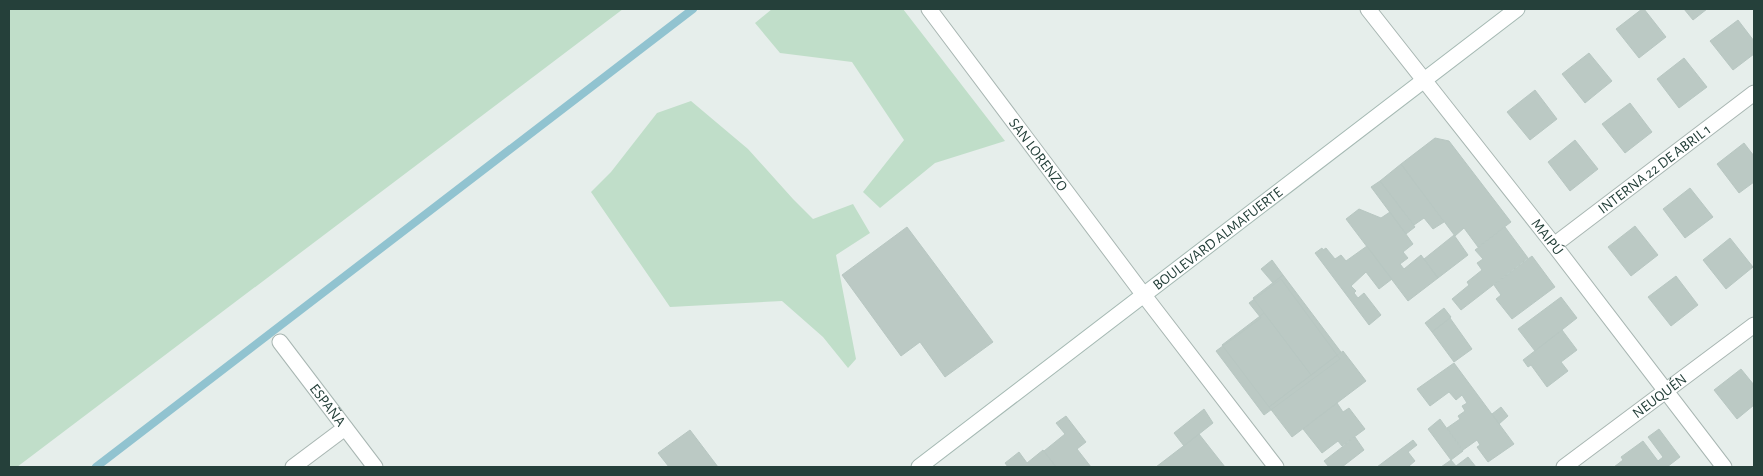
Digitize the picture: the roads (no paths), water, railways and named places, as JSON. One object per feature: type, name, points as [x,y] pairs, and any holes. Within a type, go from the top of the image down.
[{"type":"street","name":"SAN LORENZO","points":[[929,9],[1143,294],[1276,467]]},
{"type":"street","name":"MAIPÚ","points":[[1368,9],[1554,245],[1724,467]]},
{"type":"street","name":"BOULEVARD ALMAFUERTE","points":[[919,467],[1517,9]]},
{"type":"street","name":"INTERNA 22 DE ABRIL 1","points":[[1554,245],[1754,93]]},
{"type":"street","name":"NEUQUÉN","points":[[1564,467],[1754,325]]},
{"type":"street","name":"ESPAÑA","points":[[280,342],[375,467]]},
{"type":"street","points":[[293,467],[345,428]]},
{"type":"waterway","points":[[96,467],[693,9]]}]
